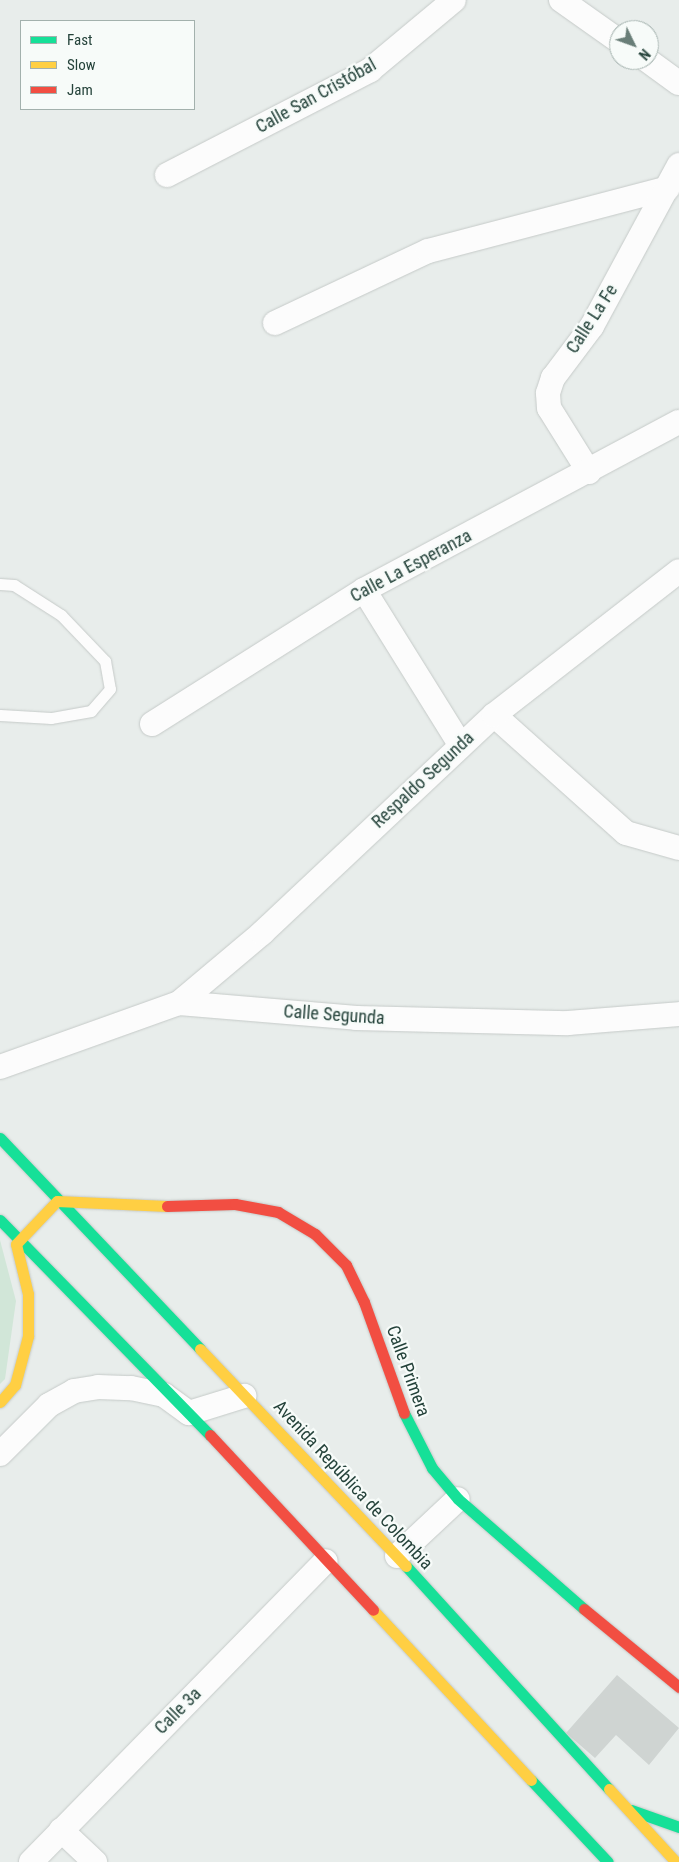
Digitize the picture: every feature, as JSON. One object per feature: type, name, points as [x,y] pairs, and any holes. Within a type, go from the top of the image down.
[{"type":"main road","name":"Avenida República de Colombia","points":[[0,1138],[397,1556],[676,1862]]},
{"type":"main road","points":[[0,1402],[15,1386],[28,1336],[28,1294],[16,1244],[57,1200]]},
{"type":"main road","name":"Calle Primera","points":[[57,1200],[137,1207],[235,1204],[278,1212],[315,1234],[346,1265],[364,1302],[408,1424],[432,1468],[458,1498],[596,1620],[679,1687]]},
{"type":"main road","points":[[0,1220],[189,1413],[608,1862]]},
{"type":"main road","points":[[627,1808],[679,1827]]},
{"type":"street","name":"Calle San Cristóbal","points":[[167,175],[370,70],[454,0]]},
{"type":"street","points":[[560,0],[609,34]]},
{"type":"street","points":[[659,69],[679,83]]},
{"type":"street","name":"Calle La Fe","points":[[589,472],[549,408],[548,392],[553,378],[592,326],[679,166]]},
{"type":"street","points":[[275,322],[428,251],[668,188]]},
{"type":"street","name":"Calle La Esperanza","points":[[152,724],[364,590],[589,472],[679,422]]},
{"type":"street","name":"Respaldo Segunda","points":[[179,1003],[262,933],[460,744],[494,714],[679,571]]},
{"type":"street","points":[[364,590],[460,744]]},
{"type":"street","points":[[494,714],[626,833],[679,848]]},
{"type":"street","name":"Calle Segunda","points":[[0,1067],[179,1003],[356,1018],[568,1023],[679,1014]]},
{"type":"street","points":[[0,1454],[48,1405],[74,1391],[98,1387],[131,1388],[164,1396],[189,1413],[244,1396]]},
{"type":"street","points":[[397,1556],[458,1498]]},
{"type":"street","name":"Calle 3a","points":[[31,1862],[326,1560]]},
{"type":"street","points":[[61,1830],[95,1862]]},
{"type":"lane","points":[[0,584],[14,585],[61,616],[105,661],[110,689],[91,711],[50,718],[0,715]]},
{"type":"green space","points":[[0,1240],[16,1301],[5,1379],[0,1384]]},
{"type":"building","points":[[617,1675],[679,1728],[649,1765],[616,1735],[595,1758],[566,1733]]},
{"type":"traffic: fast","points":[[0,1138],[200,1349]]},
{"type":"traffic: fast","points":[[0,1220],[210,1435]]},
{"type":"traffic: fast","points":[[404,1413],[432,1468],[458,1499],[584,1609]]},
{"type":"traffic: fast","points":[[406,1566],[609,1789]]},
{"type":"traffic: fast","points":[[531,1780],[608,1862]]},
{"type":"traffic: fast","points":[[631,1810],[679,1827]]},
{"type":"traffic: slow","points":[[0,1402],[15,1385],[28,1336],[28,1294],[16,1244],[57,1201],[167,1206]]},
{"type":"traffic: slow","points":[[200,1349],[406,1566]]},
{"type":"traffic: slow","points":[[373,1610],[531,1780]]},
{"type":"traffic: slow","points":[[609,1789],[676,1862]]},
{"type":"traffic: jam","points":[[167,1206],[235,1204],[278,1212],[315,1234],[346,1265],[364,1302],[404,1413]]},
{"type":"traffic: jam","points":[[210,1435],[373,1610]]},
{"type":"traffic: jam","points":[[584,1609],[679,1687]]}]
